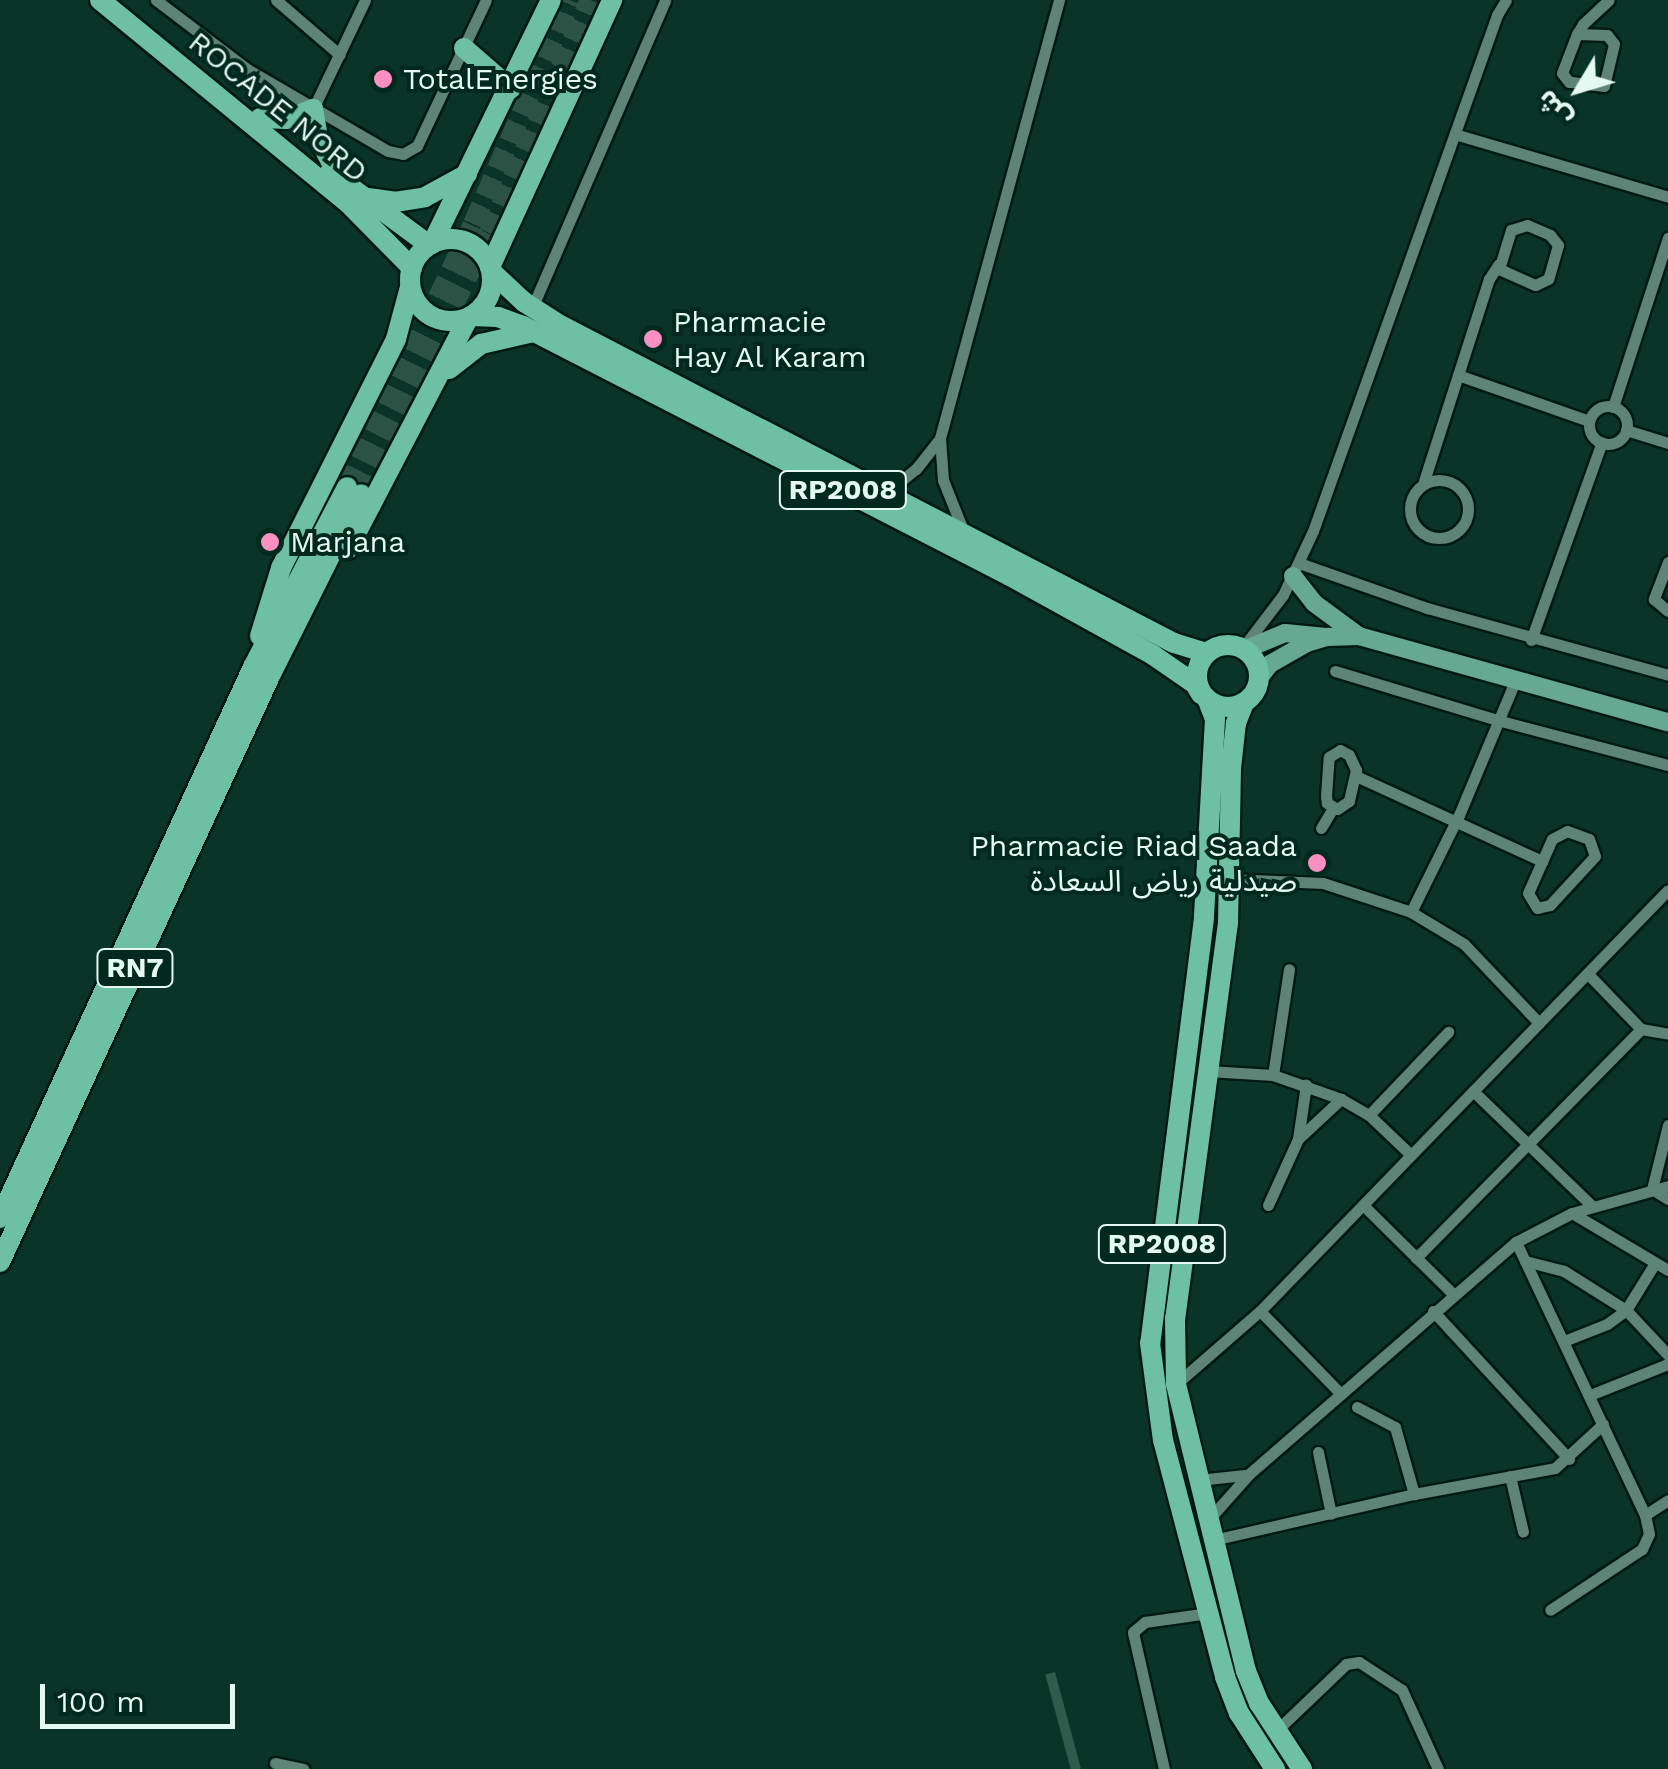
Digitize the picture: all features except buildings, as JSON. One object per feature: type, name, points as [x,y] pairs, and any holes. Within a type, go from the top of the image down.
[{"type":"highway","name":"ROCADE NORD","points":[[100,0],[356,210],[411,278]]},
{"type":"highway","name":"ROCADE NORD","points":[[115,0],[342,182],[431,244]]},
{"type":"highway","points":[[262,670],[280,568],[396,338],[411,278],[472,169],[551,0]]},
{"type":"highway","points":[[262,670],[321,599],[469,318],[491,293],[491,269],[612,0]]},
{"type":"highway","points":[[464,48],[511,89]]},
{"type":"highway","points":[[260,118],[287,119],[312,109],[318,137],[342,182]]},
{"type":"highway","points":[[367,198],[396,202],[426,198],[450,187],[472,169]]},
{"type":"highway","points":[[431,244],[448,239],[468,242],[491,269]]},
{"type":"highway","name":"RP2008","points":[[491,269],[532,308],[1174,643],[1207,652],[1226,645],[1243,649]]},
{"type":"highway","points":[[411,278],[418,305],[433,318],[469,318]]},
{"type":"highway","name":"RP2008","points":[[469,318],[498,317],[534,332],[1083,614],[1174,669],[1204,697]]},
{"type":"highway","points":[[440,377],[482,344],[534,332]]},
{"type":"highway","name":"RN7","points":[[0,1218],[262,670],[354,490]]},
{"type":"highway","points":[[1243,649],[1256,662],[1259,678]]},
{"type":"highway","name":"RP2008","points":[[1207,652],[1196,674],[1215,719],[1204,918],[1150,1343],[1163,1440],[1208,1612],[1239,1713],[1275,1769]]},
{"type":"highway","name":"RN7","points":[[0,1262],[262,670]]},
{"type":"highway","name":"RP2008","points":[[1259,678],[1236,723],[1231,768],[1228,923],[1175,1318],[1176,1384],[1246,1670],[1276,1731],[1302,1769]]},
{"type":"highway","points":[[1204,697],[1226,708],[1244,703]]},
{"type":"main road","points":[[1296,570],[1314,603],[1359,636]]},
{"type":"main road","points":[[1243,649],[1285,632],[1359,636],[1668,722]]},
{"type":"main road","points":[[1259,678],[1279,658],[1326,637]]},
{"type":"street","points":[[156,0],[247,69],[312,109],[388,150],[410,152],[486,0]]},
{"type":"street","points":[[276,0],[340,55]]},
{"type":"street","points":[[312,109],[366,0]]},
{"type":"street","points":[[532,308],[665,0]]},
{"type":"street","points":[[964,532],[942,480],[940,438],[1059,0]]},
{"type":"street","points":[[1243,649],[1272,612],[1296,570],[1506,0]]},
{"type":"street","points":[[1578,34],[1608,35],[1614,44],[1604,86],[1564,78],[1578,34],[1609,0]]},
{"type":"street","points":[[1458,134],[1668,198]]},
{"type":"street","points":[[1424,481],[1453,486],[1468,499],[1468,512],[1454,536],[1416,527],[1410,520],[1417,489],[1424,481],[1458,375],[1509,234],[1518,225],[1550,235],[1558,245],[1552,272],[1542,284],[1528,284],[1504,275],[1498,265]]},
{"type":"street","points":[[1614,407],[1668,238]]},
{"type":"street","points":[[1458,375],[1589,422]]},
{"type":"street","points":[[1589,422],[1601,407],[1614,407],[1623,413],[1626,430]]},
{"type":"street","points":[[1589,422],[1592,434],[1602,442],[1614,442],[1626,430]]},
{"type":"street","points":[[1626,430],[1668,442]]},
{"type":"street","points":[[886,493],[916,469],[940,438]]},
{"type":"street","points":[[1532,640],[1602,442]]},
{"type":"street","points":[[1668,562],[1654,599],[1668,611]]},
{"type":"street","points":[[1296,570],[1532,640],[1668,674]]},
{"type":"street","points":[[1335,671],[1501,722],[1668,765]]},
{"type":"street","points":[[1412,912],[1457,821],[1516,679]]},
{"type":"street","points":[[1321,828],[1333,808],[1347,805],[1356,776],[1349,755],[1340,750],[1332,753],[1326,800],[1333,808]]},
{"type":"street","points":[[1356,776],[1542,861]]},
{"type":"street","points":[[1567,831],[1589,840],[1596,850],[1592,862],[1542,909],[1530,902],[1528,893],[1542,861],[1552,839],[1567,831]]},
{"type":"street","points":[[1230,879],[1323,883],[1412,912],[1464,944],[1539,1023]]},
{"type":"street","points":[[1176,1384],[1260,1311],[1668,890]]},
{"type":"street","points":[[1273,1075],[1289,970]]},
{"type":"street","points":[[1588,974],[1642,1029],[1668,1034]]},
{"type":"street","points":[[1416,1258],[1642,1029]]},
{"type":"street","points":[[1369,1115],[1448,1032]]},
{"type":"street","points":[[1208,1071],[1273,1075],[1341,1099],[1369,1115],[1411,1155]]},
{"type":"street","points":[[1268,1205],[1298,1139],[1306,1085]]},
{"type":"street","points":[[1473,1092],[1592,1206]]},
{"type":"street","points":[[1298,1139],[1341,1099]]},
{"type":"street","points":[[1652,1189],[1668,1125]]},
{"type":"street","points":[[1211,1530],[1249,1474],[1516,1242],[1572,1213],[1668,1186]]},
{"type":"street","points":[[1652,1189],[1668,1198]]},
{"type":"street","points":[[1362,1206],[1453,1294]]},
{"type":"street","points":[[1572,1213],[1668,1270]]},
{"type":"street","points":[[1516,1242],[1645,1515],[1649,1534],[1642,1549],[1550,1610]]},
{"type":"street","points":[[1525,1261],[1564,1271],[1626,1310],[1668,1355]]},
{"type":"street","points":[[1564,1341],[1608,1324],[1626,1310],[1656,1263]]},
{"type":"street","points":[[1260,1311],[1341,1394]]},
{"type":"street","points":[[1433,1311],[1569,1459]]},
{"type":"street","points":[[1590,1396],[1668,1364]]},
{"type":"street","points":[[1357,1407],[1395,1426],[1414,1494]]},
{"type":"street","points":[[1211,1530],[1332,1514],[1414,1494],[1556,1468],[1603,1424]]},
{"type":"street","points":[[1318,1452],[1332,1514]]},
{"type":"street","points":[[1198,1480],[1218,1482],[1249,1474]]},
{"type":"street","points":[[1510,1476],[1523,1532]]},
{"type":"street","points":[[1645,1515],[1668,1500]]},
{"type":"street","points":[[1164,1769],[1133,1632],[1145,1622],[1208,1612]]},
{"type":"street","points":[[1276,1731],[1346,1664],[1359,1662],[1402,1690],[1438,1769]]},
{"type":"street","points":[[275,1762],[304,1769]]},
{"type":"green space","points":[[1055,1672],[1081,1769],[1071,1769],[1045,1675]]},
{"type":"tunnel","points":[[347,487],[473,224],[571,0]]},
{"type":"tunnel","points":[[361,494],[489,233],[590,0]]},
{"type":"place","name":"TotalEnergies","points":[[383,79]]},
{"type":"place","name":"Pharmacie Hay Al Karam","points":[[653,339]]},
{"type":"place","name":"Marjana","points":[[270,542]]},
{"type":"place","name":"Pharmacie Riad Saada صيدلية رياض السعادة","points":[[1317,863]]}]
